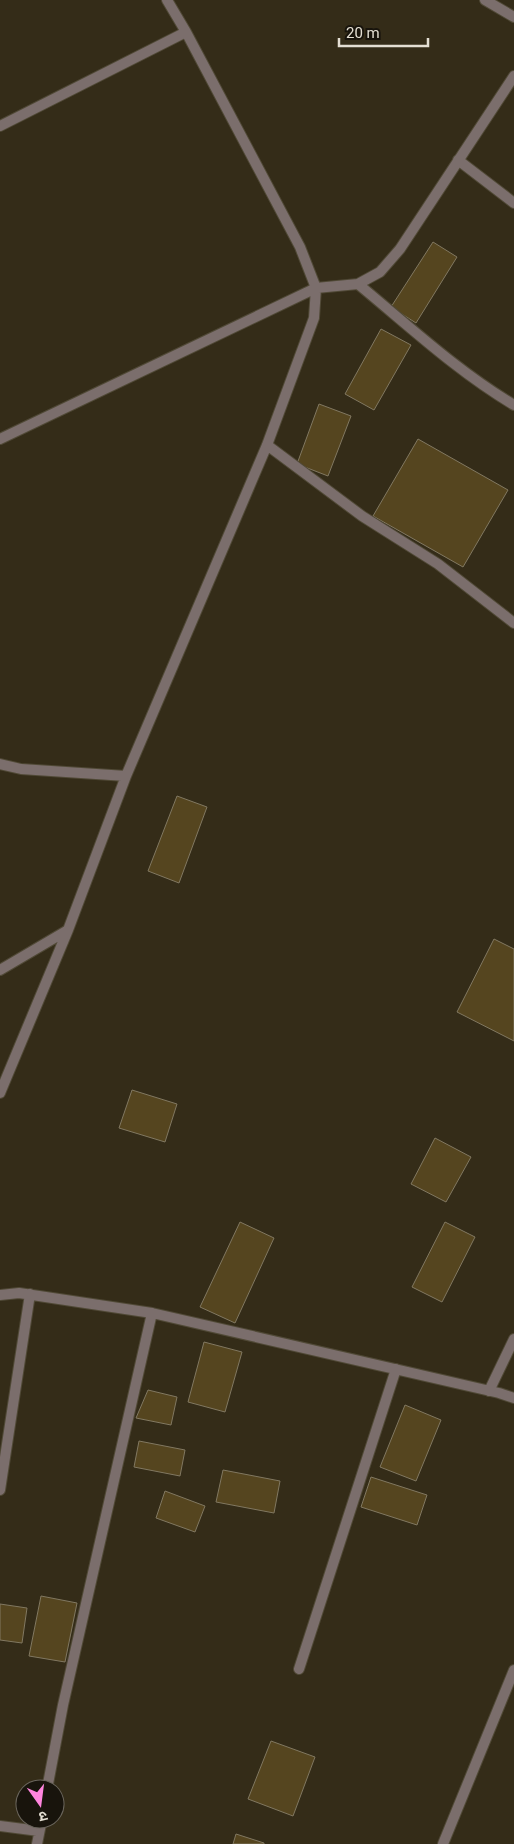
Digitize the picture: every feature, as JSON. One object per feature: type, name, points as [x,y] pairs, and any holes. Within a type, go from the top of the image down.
[{"type":"street","points":[[0,1093],[68,930],[126,776],[267,445],[314,318],[316,288],[300,247],[186,32],[167,0]]},
{"type":"street","points":[[485,0],[514,17]]},
{"type":"street","points":[[0,126],[186,32]]},
{"type":"street","points":[[0,439],[316,288],[358,284],[380,272],[400,249],[514,76]]},
{"type":"street","points":[[458,160],[514,203]]},
{"type":"street","points":[[358,284],[459,368],[487,389],[514,405]]},
{"type":"street","points":[[267,445],[362,516],[438,564],[514,623]]},
{"type":"street","points":[[0,764],[21,769],[126,776]]},
{"type":"street","points":[[0,970],[68,930]]},
{"type":"street","points":[[0,1295],[19,1292],[152,1313],[514,1398]]},
{"type":"street","points":[[0,1490],[30,1294]]},
{"type":"street","points":[[50,1779],[64,1705],[152,1313]]},
{"type":"street","points":[[489,1391],[514,1338]]},
{"type":"street","points":[[300,1669],[396,1369]]},
{"type":"street","points":[[443,1844],[514,1670]]},
{"type":"street","points":[[0,1826],[39,1831],[37,1844]]},
{"type":"building","points":[[433,242],[457,257],[416,323],[391,307]]},
{"type":"building","points":[[381,329],[411,345],[374,410],[345,394]]},
{"type":"building","points":[[319,404],[351,416],[328,476],[297,464]]},
{"type":"building","points":[[418,439],[508,490],[463,567],[373,516]]},
{"type":"building","points":[[177,796],[207,807],[179,883],[148,871]]},
{"type":"building","points":[[494,939],[514,949],[514,1041],[457,1012]]},
{"type":"building","points":[[132,1090],[177,1104],[165,1142],[119,1128]]},
{"type":"building","points":[[435,1138],[471,1157],[446,1202],[411,1184]]},
{"type":"building","points":[[240,1222],[274,1238],[235,1323],[200,1307]]},
{"type":"building","points":[[445,1222],[475,1237],[442,1302],[412,1287]]},
{"type":"building","points":[[204,1342],[242,1352],[225,1412],[188,1402]]},
{"type":"building","points":[[148,1390],[177,1397],[171,1425],[136,1418]]},
{"type":"building","points":[[405,1405],[441,1420],[416,1481],[380,1467]]},
{"type":"building","points":[[139,1441],[185,1450],[180,1476],[134,1467]]},
{"type":"building","points":[[223,1470],[280,1481],[274,1513],[216,1502]]},
{"type":"building","points":[[371,1477],[427,1495],[417,1525],[361,1507]]},
{"type":"building","points":[[165,1491],[205,1506],[195,1532],[156,1518]]},
{"type":"building","points":[[41,1596],[77,1603],[65,1662],[29,1656]]},
{"type":"building","points":[[0,1604],[27,1608],[22,1643],[0,1640]]},
{"type":"building","points":[[271,1741],[315,1757],[293,1816],[248,1799]]},
{"type":"building","points":[[236,1834],[264,1843],[264,1844],[233,1844]]}]
